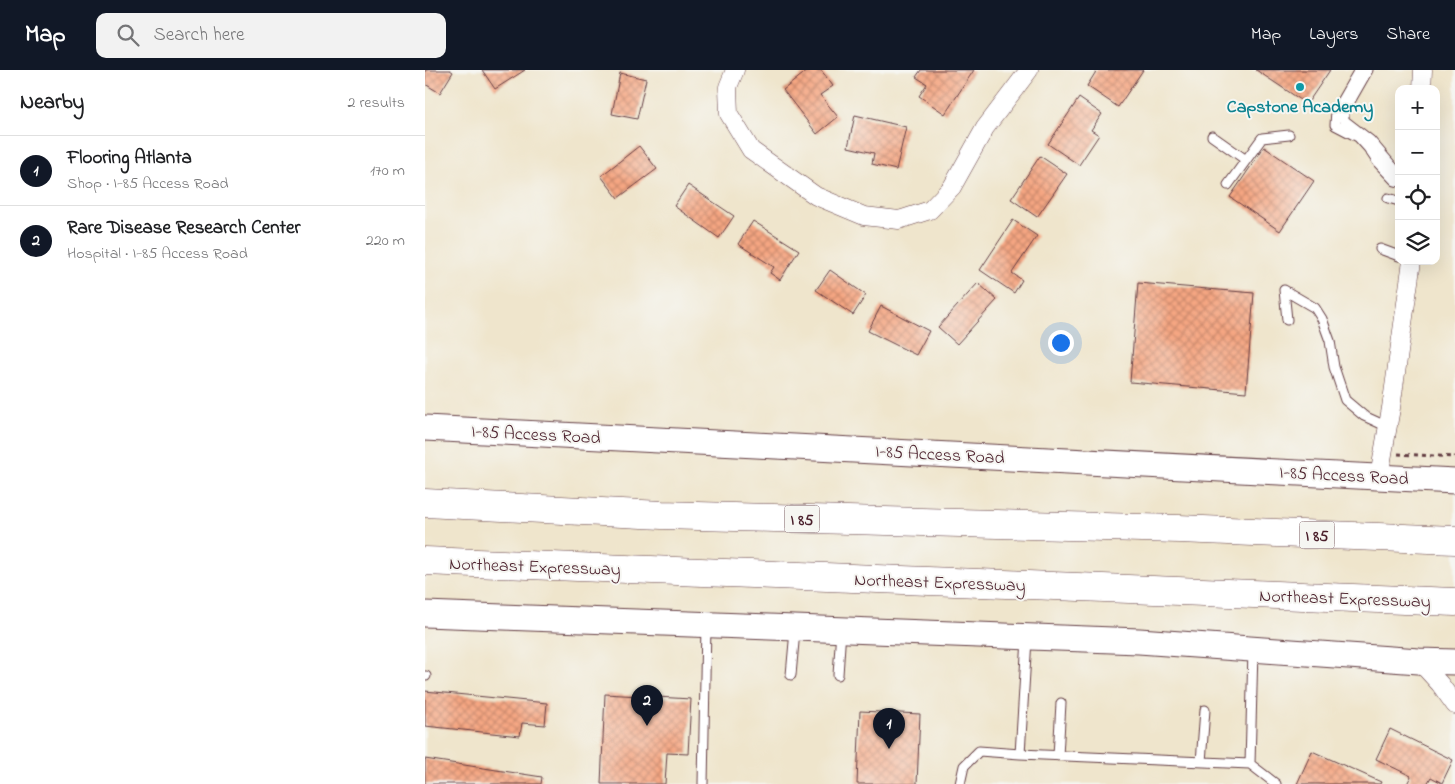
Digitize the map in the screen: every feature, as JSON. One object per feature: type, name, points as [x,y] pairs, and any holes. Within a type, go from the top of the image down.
[{"type":"highway","name":"I 85","points":[[425,503],[662,516],[1179,529],[1455,540]]},
{"type":"highway","name":"Northeast Expressway","points":[[425,562],[1455,602]]},
{"type":"main road","name":"I-85 Access Road","points":[[425,428],[1381,465],[1455,481]]},
{"type":"main road","points":[[425,614],[1139,641],[1455,662]]},
{"type":"street","points":[[735,70],[728,86],[729,114],[751,150],[815,196],[863,216],[899,220],[930,210],[952,187],[985,128],[1029,70]]},
{"type":"street","points":[[1422,85],[1423,70]]},
{"type":"street","points":[[1381,465],[1411,265]]},
{"type":"street","points":[[1419,661],[1440,684],[1455,705]]},
{"type":"lane","points":[[1359,70],[1336,110],[1335,126],[1358,137],[1395,181]]},
{"type":"lane","points":[[1368,70],[1345,112],[1344,120],[1370,140],[1395,169]]},
{"type":"lane","points":[[1228,185],[1262,138],[1289,135]]},
{"type":"lane","points":[[1212,136],[1247,160]]},
{"type":"lane","points":[[1389,198],[1395,199]]},
{"type":"lane","points":[[1380,249],[1395,255]]},
{"type":"lane","points":[[1287,320],[1284,290],[1315,308],[1322,319],[1330,341],[1334,367],[1345,400],[1364,416],[1388,427]]},
{"type":"lane","points":[[703,784],[706,625]]},
{"type":"lane","points":[[791,675],[795,628]]},
{"type":"lane","points":[[838,675],[841,630]]},
{"type":"lane","points":[[1020,754],[1027,637]]},
{"type":"lane","points":[[1250,764],[1253,649]]},
{"type":"lane","points":[[1058,756],[1061,703]]},
{"type":"lane","points":[[1201,762],[1205,710]]},
{"type":"lane","points":[[960,784],[964,766],[979,751],[1250,764],[1276,784]]},
{"type":"path","points":[[1381,465],[1455,457]]},
{"type":"building","points":[[425,70],[450,70],[453,72],[440,93],[425,84]]},
{"type":"building","points":[[482,70],[525,70],[495,89]]},
{"type":"building","points":[[808,70],[821,70],[833,86],[820,95],[838,117],[817,134],[783,90]]},
{"type":"building","points":[[921,70],[974,70],[945,114],[919,96],[927,84],[916,77]]},
{"type":"building","points":[[1097,70],[1143,70],[1118,107],[1087,86]]},
{"type":"building","name":"Capstone Academy","points":[[1256,70],[1330,70],[1307,104]]},
{"type":"building","points":[[620,73],[646,79],[637,119],[612,114]]},
{"type":"building","points":[[1079,98],[1102,114],[1091,130],[1099,135],[1079,165],[1048,144]]},
{"type":"building","points":[[855,115],[906,127],[896,170],[872,164],[874,153],[848,147]]},
{"type":"building","points":[[639,146],[657,169],[618,198],[601,176]]},
{"type":"building","points":[[1264,147],[1314,181],[1280,231],[1230,197]]},
{"type":"building","points":[[1040,156],[1067,174],[1037,217],[1011,199]]},
{"type":"building","points":[[688,185],[734,216],[719,238],[674,206]]},
{"type":"building","points":[[1013,220],[1037,236],[1012,273],[1022,280],[1014,293],[980,270]]},
{"type":"building","points":[[753,221],[799,250],[780,280],[770,273],[774,267],[738,244]]},
{"type":"building","points":[[830,270],[866,295],[853,315],[816,290]]},
{"type":"building","points":[[978,283],[997,300],[957,344],[938,327]]},
{"type":"building","points":[[1138,283],[1254,293],[1246,392],[1130,382]]},
{"type":"building","points":[[881,306],[929,331],[916,355],[868,331]]},
{"type":"building","points":[[425,691],[547,703],[545,725],[522,723],[520,736],[425,726]]},
{"type":"building","points":[[605,694],[691,699],[688,754],[667,753],[665,784],[601,784]]},
{"type":"building","points":[[860,711],[920,714],[917,784],[857,784]]},
{"type":"building","points":[[1390,729],[1453,760],[1442,783],[1431,777],[1427,784],[1407,784],[1411,776],[1376,759]]},
{"type":"building","points":[[1312,751],[1381,782],[1380,784],[1297,784]]},
{"type":"building","points":[[425,759],[542,777],[541,784],[425,784]]},
{"type":"place","name":"Capstone Academy","points":[[1300,87]]},
{"type":"place","name":"Rare Disease Research Center","points":[[647,726]]},
{"type":"place","name":"Flooring Atlanta","points":[[889,749]]}]
